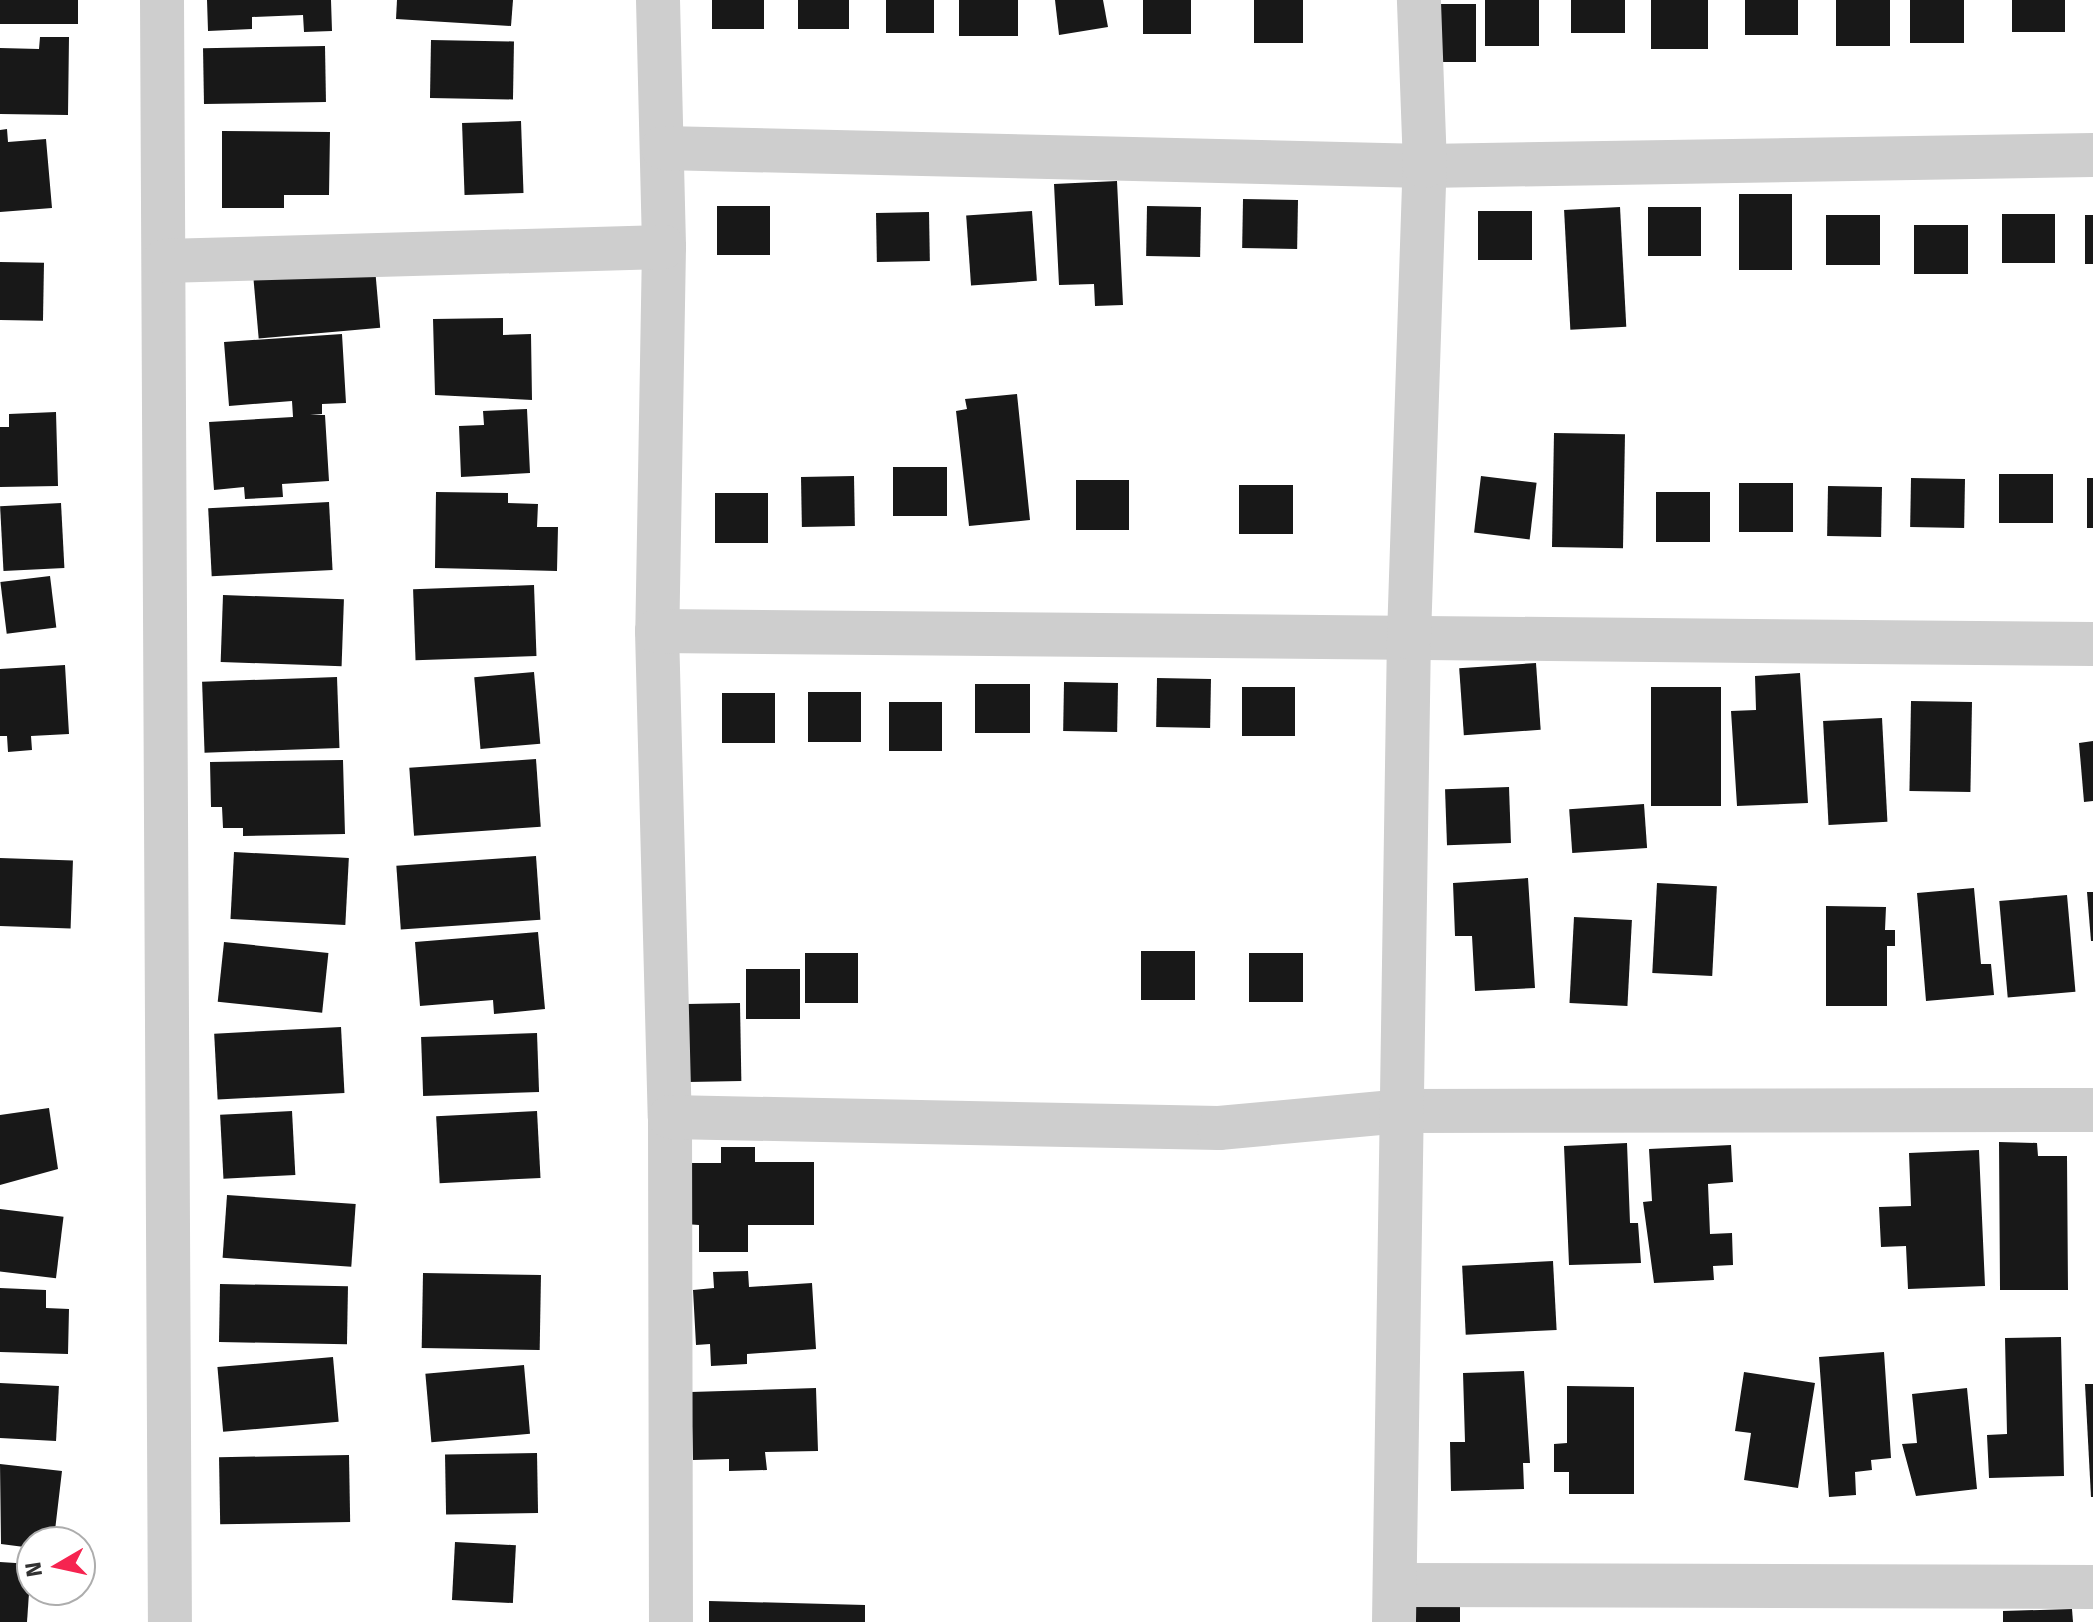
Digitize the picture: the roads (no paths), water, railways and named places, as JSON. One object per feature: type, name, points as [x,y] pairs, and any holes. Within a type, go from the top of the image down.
[{"type":"street","points":[[162,0],[170,1622]]},
{"type":"street","points":[[658,0],[664,247],[657,631],[670,1117],[671,1622]]},
{"type":"street","points":[[1419,0],[1425,166],[1409,637],[1394,1603],[2093,1587]]},
{"type":"street","points":[[663,148],[1425,166],[2093,155]]},
{"type":"street","points":[[164,261],[664,247]]},
{"type":"street","points":[[657,631],[2093,644]]},
{"type":"street","points":[[670,1117],[1219,1128],[1401,1111],[2093,1110]]}]
